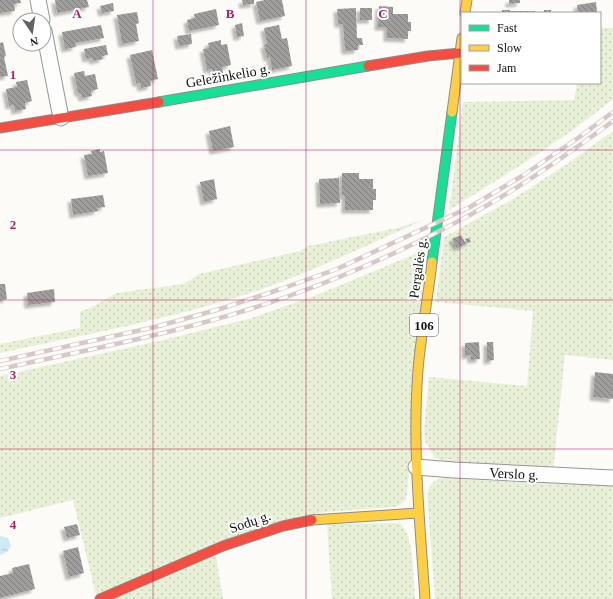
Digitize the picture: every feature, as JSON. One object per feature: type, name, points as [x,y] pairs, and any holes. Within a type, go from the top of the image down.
[{"type":"street","points":[[38,0],[40,12]]},
{"type":"street","points":[[465,12],[467,0]]},
{"type":"street","name":"Pergalės g.","points":[[425,599],[416,467],[418,370],[461,46]]},
{"type":"street","points":[[48,52],[61,118]]},
{"type":"street","name":"Geležinkelio g.","points":[[0,128],[420,57],[460,53]]},
{"type":"street","name":"Verslo g.","points":[[416,467],[613,478]]},
{"type":"street","name":"Sodų g.","points":[[100,599],[223,546],[282,526],[309,520],[418,513]]},
{"type":"green space","points":[[601,28],[613,28],[613,99],[574,129],[512,171],[449,210],[463,102],[574,100],[577,84],[601,84]]},
{"type":"green space","points":[[613,131],[613,360],[565,355],[553,472],[449,464],[434,457],[425,441],[424,430],[429,377],[527,386],[533,311],[436,302],[444,237],[513,199],[570,162]]},
{"type":"green space","points":[[426,219],[345,256],[262,289],[198,309],[132,325],[0,353],[0,344],[80,328],[80,312],[94,306],[116,293],[184,284],[199,274],[300,251],[308,246],[397,228]]},
{"type":"green space","points":[[425,250],[407,495],[405,501],[396,507],[324,512],[96,595],[73,500],[0,518],[0,376],[163,340],[252,318],[319,294]]},
{"type":"green space","points":[[441,478],[613,486],[613,599],[435,599],[427,493],[432,484]]},
{"type":"green space","points":[[400,523],[405,529],[411,548],[415,599],[332,599],[327,524]]},
{"type":"green space","points":[[216,555],[223,599],[114,599]]},
{"type":"water","points":[[0,536],[8,538],[11,546],[7,552],[0,555]]},
{"type":"building","points":[[0,0],[20,0],[21,3],[14,4],[15,11],[0,13]]},
{"type":"building","points":[[55,0],[87,0],[89,7],[57,13]]},
{"type":"building","points":[[242,0],[254,0],[254,4],[243,5]]},
{"type":"building","points":[[265,0],[282,0],[285,16],[260,21],[256,2]]},
{"type":"building","points":[[509,0],[520,0],[520,3],[509,4]]},
{"type":"building","points":[[596,2],[597,12],[578,12],[577,5]]},
{"type":"building","points":[[113,3],[114,11],[102,13],[100,6]]},
{"type":"building","points":[[379,6],[393,7],[393,14],[408,14],[408,22],[411,22],[411,31],[408,31],[408,39],[387,38],[387,27],[378,27]]},
{"type":"building","points":[[356,8],[357,38],[362,38],[363,45],[358,45],[358,50],[345,51],[343,24],[338,24],[337,9]]},
{"type":"building","points":[[360,8],[372,8],[372,20],[360,20]]},
{"type":"building","points":[[216,9],[219,25],[189,31],[187,20],[195,18],[194,14]]},
{"type":"building","points":[[502,10],[535,11],[535,12],[502,12]]},
{"type":"building","points":[[544,10],[551,10],[551,12],[544,12]]},
{"type":"building","points":[[137,12],[139,23],[136,24],[139,41],[122,44],[117,15]]},
{"type":"building","points":[[242,23],[244,36],[237,37],[235,25]]},
{"type":"building","points":[[101,25],[104,38],[75,43],[76,47],[65,49],[62,32]]},
{"type":"building","points":[[279,25],[282,39],[287,38],[292,66],[272,70],[270,57],[267,58],[264,45],[267,44],[264,28]]},
{"type":"building","points":[[191,34],[192,44],[179,46],[177,36]]},
{"type":"building","points":[[221,40],[221,45],[227,44],[231,65],[222,67],[223,73],[213,75],[212,69],[207,70],[203,49],[209,48],[208,43]]},
{"type":"building","points":[[3,42],[8,76],[0,77],[0,43]]},
{"type":"building","points":[[106,45],[108,55],[102,56],[103,59],[93,61],[92,58],[86,59],[84,49]]},
{"type":"building","points":[[152,50],[158,79],[150,81],[151,86],[141,88],[140,83],[136,83],[130,55]]},
{"type":"building","points":[[84,71],[85,76],[95,74],[98,89],[91,91],[92,96],[82,98],[81,93],[78,93],[74,73]]},
{"type":"building","points":[[27,80],[32,101],[25,103],[26,109],[15,111],[14,105],[9,106],[6,89],[17,87],[16,82]]},
{"type":"building","points":[[230,126],[234,147],[213,151],[209,131]]},
{"type":"building","points":[[100,149],[100,152],[104,151],[108,173],[88,176],[84,155],[92,154],[91,151]]},
{"type":"building","points":[[342,173],[359,173],[359,179],[373,179],[373,189],[376,189],[376,200],[373,200],[373,210],[345,210],[345,196],[342,195]]},
{"type":"building","points":[[339,178],[340,203],[320,204],[319,179]]},
{"type":"building","points":[[214,179],[217,199],[204,202],[200,182]]},
{"type":"building","points":[[103,195],[105,207],[97,208],[98,211],[73,215],[71,199]]},
{"type":"building","points":[[461,235],[466,244],[457,248],[452,239]]},
{"type":"building","points":[[469,238],[471,242],[467,243],[465,239]]},
{"type":"building","points":[[0,284],[5,284],[7,299],[0,300]]},
{"type":"building","points":[[54,289],[55,302],[28,305],[27,293]]},
{"type":"building","points":[[479,342],[480,359],[471,360],[471,355],[465,356],[465,343]]},
{"type":"building","points":[[487,342],[493,342],[494,360],[487,361]]},
{"type":"building","points":[[595,372],[613,374],[613,399],[593,397]]},
{"type":"building","points":[[77,524],[80,535],[67,538],[64,527]]},
{"type":"building","points":[[78,547],[84,573],[69,577],[63,551]]},
{"type":"building","points":[[29,564],[35,589],[0,598],[0,576],[13,573],[12,568]]},
{"type":"railway","points":[[0,361],[155,327],[220,309],[337,269],[470,207],[522,176],[613,112]]},
{"type":"railway","points":[[0,369],[144,338],[216,319],[286,297],[356,270],[448,227],[489,205],[543,171],[613,121]]},
{"type":"traffic: fast","points":[[159,102],[368,66]]},
{"type":"traffic: fast","points":[[432,262],[452,112]]},
{"type":"traffic: slow","points":[[465,12],[467,0]]},
{"type":"traffic: slow","points":[[452,112],[461,45]]},
{"type":"traffic: slow","points":[[425,599],[417,485],[416,399],[419,356],[432,262]]},
{"type":"traffic: slow","points":[[312,520],[418,513]]},
{"type":"traffic: jam","points":[[368,66],[428,56],[460,53]]},
{"type":"traffic: jam","points":[[0,128],[159,102]]},
{"type":"traffic: jam","points":[[100,599],[223,546],[283,526],[312,520]]}]
